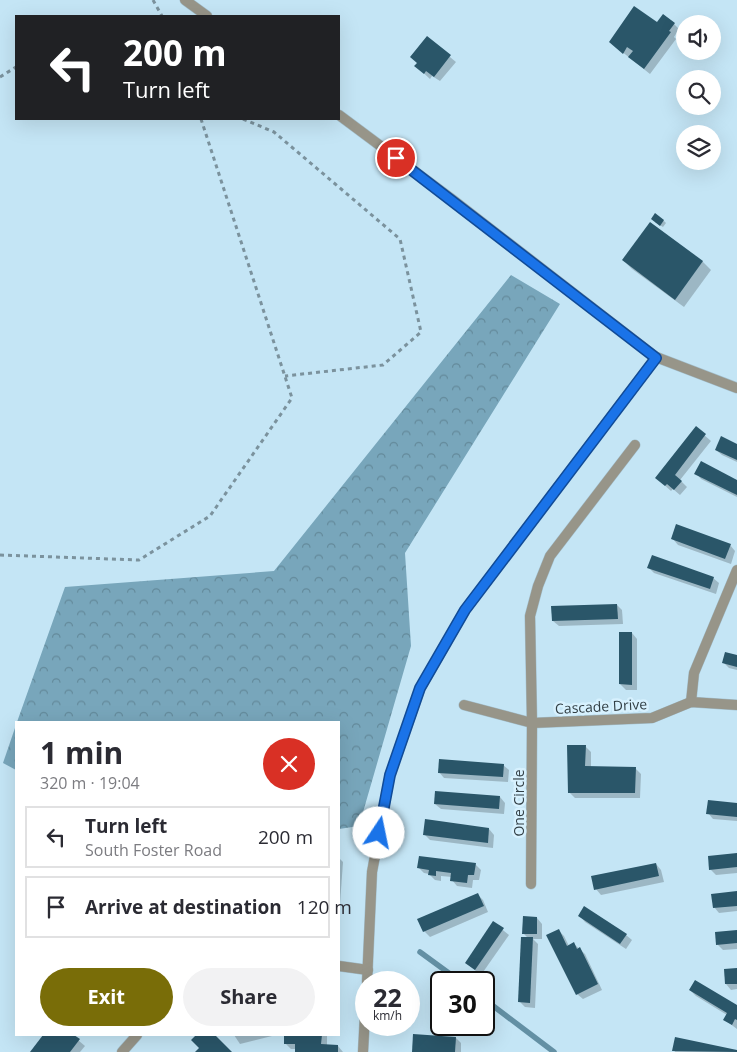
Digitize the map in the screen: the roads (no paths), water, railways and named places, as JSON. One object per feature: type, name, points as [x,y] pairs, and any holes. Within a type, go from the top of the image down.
[{"type":"street","points":[[185,0],[206,15]]},
{"type":"street","points":[[340,116],[453,200],[656,358],[737,388]]},
{"type":"street","points":[[340,966],[368,970],[372,872],[379,833],[390,775],[420,688],[465,610],[656,358]]},
{"type":"street","name":"One Circle","points":[[531,884],[532,723],[530,616],[538,586],[550,556],[635,445]]},
{"type":"street","points":[[691,702],[694,673],[737,570]]},
{"type":"street","name":"Cascade Drive","points":[[464,705],[532,723],[652,718],[691,702],[737,705]]},
{"type":"street","points":[[122,1052],[136,1036]]},
{"type":"street","points":[[363,1052],[364,1036]]},
{"type":"waterway","points":[[420,952],[446,971]]},
{"type":"waterway","points":[[495,1007],[554,1052]]}]
